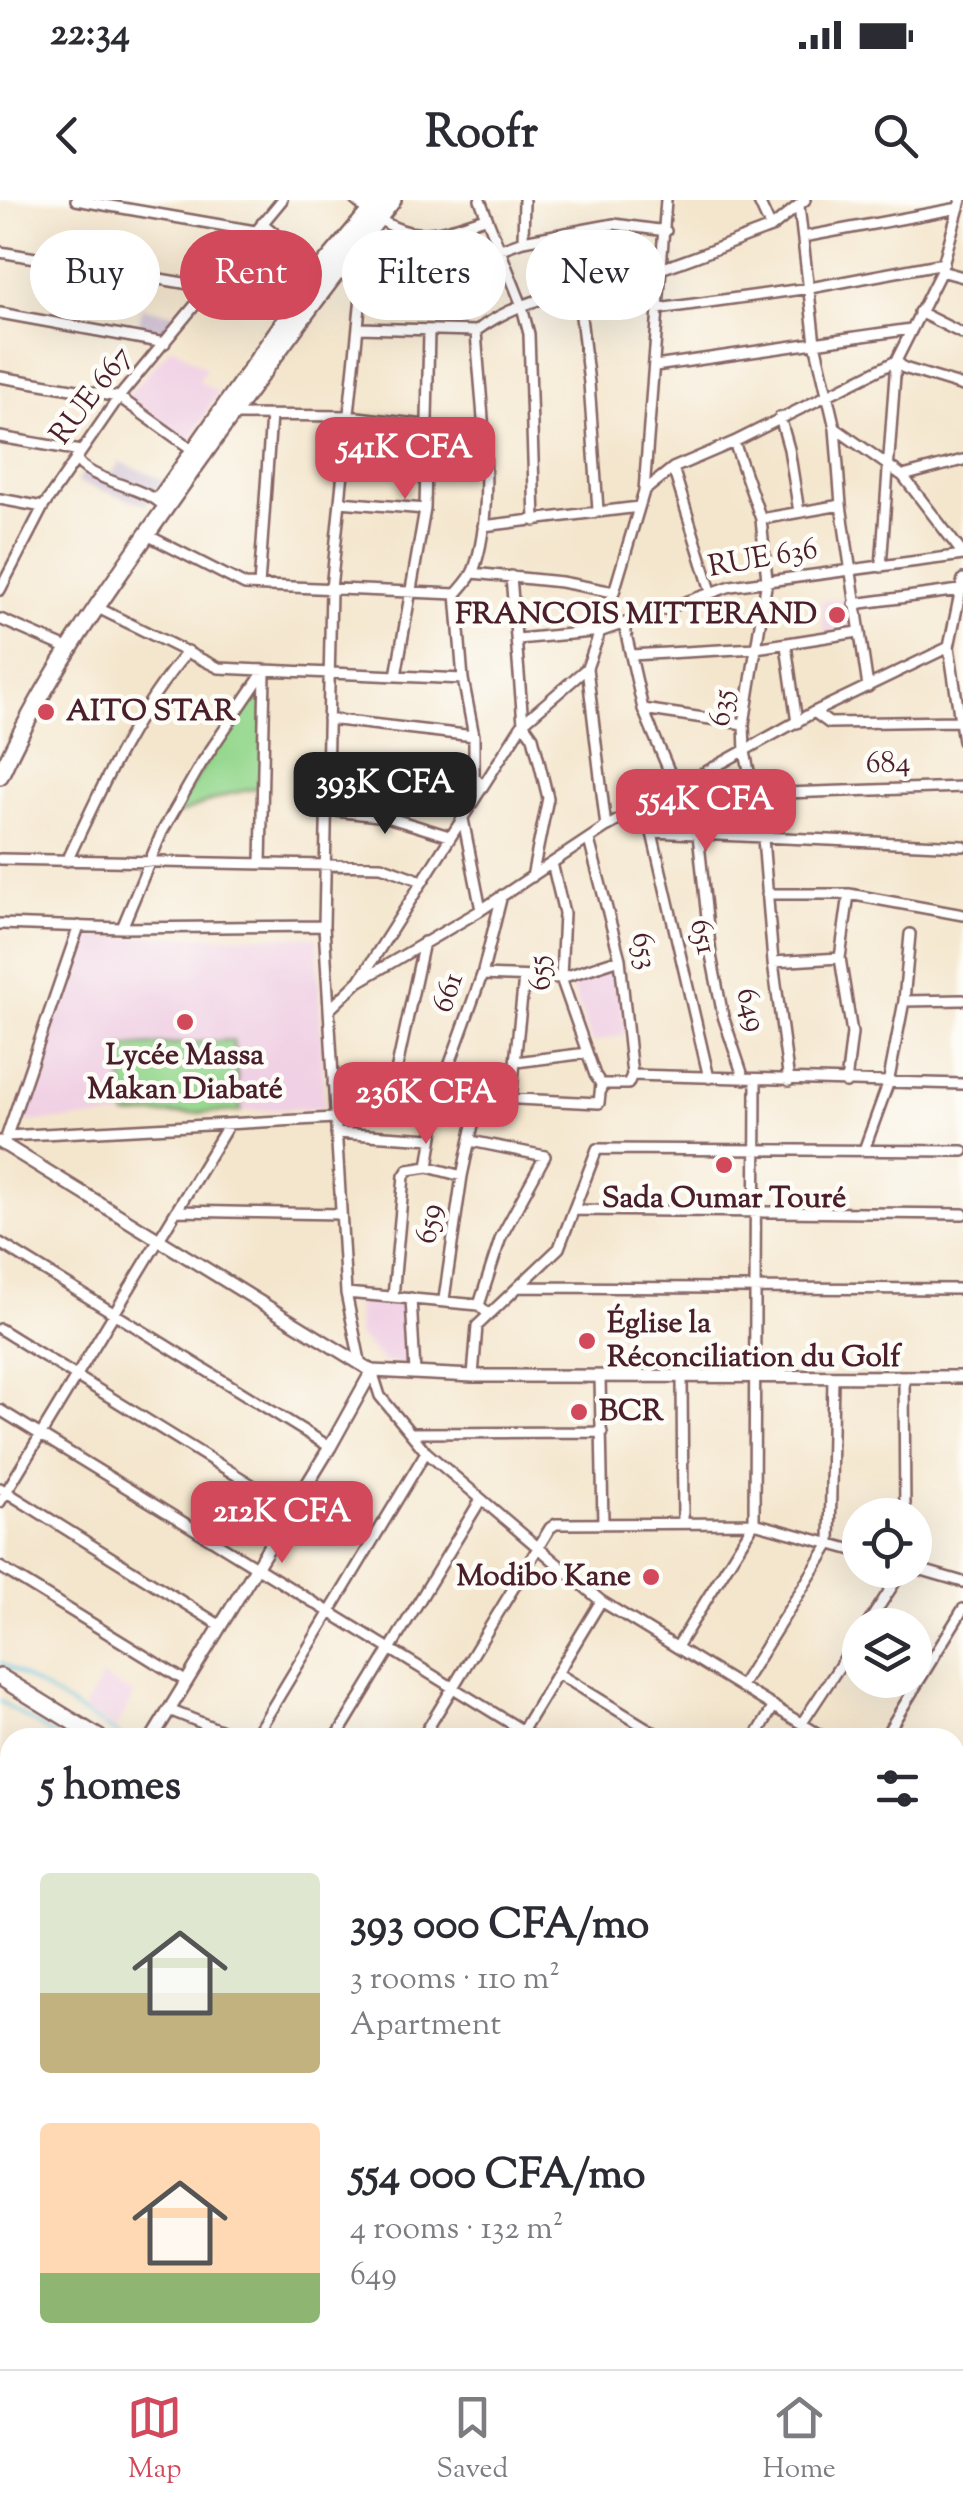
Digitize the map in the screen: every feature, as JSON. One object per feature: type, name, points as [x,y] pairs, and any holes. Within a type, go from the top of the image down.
[{"type":"main road","points":[[1,764],[65,647],[193,450],[376,210],[393,200]]},
{"type":"main road","points":[[65,647],[329,274]]},
{"type":"main road","points":[[0,1676],[72,1728]]},
{"type":"street","points":[[76,200],[258,227],[329,274],[342,278]]},
{"type":"street","name":"RUE 667","points":[[255,230],[282,200]]},
{"type":"street","points":[[355,200],[376,210],[398,231],[433,234],[485,218]]},
{"type":"street","points":[[480,200],[490,230]]},
{"type":"street","points":[[524,200],[524,240]]},
{"type":"street","points":[[665,240],[666,200]]},
{"type":"street","points":[[758,200],[771,228]]},
{"type":"street","points":[[665,267],[771,228],[802,203]]},
{"type":"street","points":[[802,203],[815,343],[835,428],[841,505],[868,687]]},
{"type":"street","points":[[803,237],[960,204],[959,223],[943,267],[896,360],[880,567]]},
{"type":"street","points":[[506,247],[524,240],[614,224],[666,231]]},
{"type":"street","points":[[0,252],[180,282]]},
{"type":"street","points":[[665,308],[943,267],[963,277]]},
{"type":"street","points":[[506,268],[529,334],[535,521]]},
{"type":"street","points":[[358,328],[476,330],[526,302]]},
{"type":"street","points":[[920,312],[963,334]]},
{"type":"street","points":[[0,313],[165,343]]},
{"type":"street","name":"RUE 667","points":[[0,590],[43,507],[78,454],[182,320]]},
{"type":"street","points":[[359,320],[331,589],[324,926],[346,1293],[360,1361]]},
{"type":"street","points":[[581,320],[598,510]]},
{"type":"street","points":[[358,982],[463,819],[478,781],[523,723],[586,668],[602,631],[644,491],[657,320]]},
{"type":"street","points":[[655,366],[910,329]]},
{"type":"street","points":[[476,330],[486,489],[484,526],[473,572],[456,594],[478,781]]},
{"type":"street","points":[[396,676],[425,509],[429,331]]},
{"type":"street","points":[[644,491],[673,468],[734,442],[896,360]]},
{"type":"street","points":[[896,360],[904,368],[963,386]]},
{"type":"street","points":[[0,377],[119,397],[193,450]]},
{"type":"street","points":[[231,415],[349,416],[482,438]]},
{"type":"street","points":[[259,586],[271,416]]},
{"type":"street","points":[[780,418],[799,512]]},
{"type":"street","points":[[835,428],[903,476],[963,555]]},
{"type":"street","points":[[0,437],[78,454],[84,471],[143,490],[158,501]]},
{"type":"street","name":"635","points":[[734,442],[762,519],[767,580],[744,724],[745,752],[762,838],[789,1080]]},
{"type":"street","points":[[903,476],[963,460]]},
{"type":"street","points":[[673,468],[710,591]]},
{"type":"street","points":[[0,500],[43,507]]},
{"type":"street","points":[[340,502],[425,509]]},
{"type":"street","points":[[762,519],[841,505]]},
{"type":"street","points":[[484,526],[639,506]]},
{"type":"street","points":[[147,535],[235,582],[456,594]]},
{"type":"street","name":"RUE 636","points":[[518,639],[602,631],[710,591],[767,580],[963,555]]},
{"type":"street","points":[[473,572],[614,592]]},
{"type":"street","points":[[511,576],[523,723],[533,736],[548,798],[532,877]]},
{"type":"street","points":[[854,604],[962,584],[949,648],[958,664],[958,722],[963,741]]},
{"type":"street","points":[[96,608],[219,668],[464,678]]},
{"type":"street","points":[[0,620],[65,647]]},
{"type":"street","points":[[624,625],[643,709],[676,790]]},
{"type":"street","points":[[631,655],[756,648],[858,632]]},
{"type":"street","points":[[786,644],[798,724]]},
{"type":"street","points":[[329,1010],[358,982],[481,910],[606,827],[814,712],[949,648]]},
{"type":"street","points":[[67,861],[154,690],[188,651]]},
{"type":"street","points":[[586,668],[606,827]]},
{"type":"street","points":[[122,928],[149,862],[201,764],[265,670]]},
{"type":"street","points":[[262,864],[265,670]]},
{"type":"street","points":[[643,709],[744,724]]},
{"type":"street","points":[[814,712],[830,723],[958,722]]},
{"type":"street","points":[[328,719],[474,736]]},
{"type":"street","points":[[328,760],[478,781]]},
{"type":"street","name":"684","points":[[754,794],[963,786]]},
{"type":"street","name":"651","points":[[646,807],[709,1078]]},
{"type":"street","points":[[326,810],[387,817],[450,836]]},
{"type":"street","points":[[463,819],[481,910]]},
{"type":"street","points":[[651,832],[963,846]]},
{"type":"street","name":"649","points":[[698,834],[722,1016],[744,1079]]},
{"type":"street","name":"653","points":[[588,840],[620,959],[632,1074]]},
{"type":"street","points":[[0,860],[381,866],[422,880]]},
{"type":"street","name":"655","points":[[552,862],[564,913],[561,978],[598,1079]]},
{"type":"street","name":"661","points":[[428,1166],[440,1091],[482,975],[502,893]]},
{"type":"street","points":[[767,894],[850,894],[963,915]]},
{"type":"street","points":[[846,1082],[852,1033],[840,958],[850,894]]},
{"type":"street","points":[[0,924],[122,928],[324,926]]},
{"type":"street","points":[[4,1141],[80,926]]},
{"type":"street","points":[[864,1150],[888,1084],[904,1001],[910,934]]},
{"type":"street","points":[[394,1081],[424,942]]},
{"type":"street","points":[[773,962],[840,958]]},
{"type":"street","points":[[482,975],[561,978],[620,959]]},
{"type":"street","points":[[511,1100],[524,978]]},
{"type":"street","points":[[904,1001],[963,1000]]},
{"type":"street","points":[[516,1062],[587,1053]]},
{"type":"street","points":[[334,1084],[394,1081],[479,1097],[598,1104],[598,1079],[628,1084],[632,1074],[963,1084]]},
{"type":"street","points":[[677,1647],[754,1522],[756,1080]]},
{"type":"street","name":"659","points":[[444,1300],[462,1176],[479,1097]]},
{"type":"street","points":[[4,1141],[336,1118]]},
{"type":"street","points":[[0,1502],[3,1490],[41,1435],[230,1124]]},
{"type":"street","points":[[336,1133],[432,1139]]},
{"type":"street","points":[[4,1141],[360,1361],[372,1371],[380,1396],[426,1452],[601,1601],[810,1728]]},
{"type":"street","points":[[471,1141],[545,1156],[501,1237],[478,1305]]},
{"type":"street","points":[[473,1376],[477,1326],[559,1248],[597,1148],[963,1150]]},
{"type":"street","points":[[393,1297],[404,1176],[408,1170],[428,1166],[462,1176]]},
{"type":"street","points":[[574,1210],[963,1214]]},
{"type":"street","points":[[178,1211],[341,1214]]},
{"type":"street","points":[[0,1243],[330,1447]]},
{"type":"street","points":[[519,1287],[963,1289]]},
{"type":"street","points":[[346,1293],[478,1305],[489,1315]]},
{"type":"street","points":[[412,1298],[415,1373]]},
{"type":"street","points":[[0,1329],[291,1508]]},
{"type":"street","points":[[372,1371],[473,1376],[963,1377]]},
{"type":"street","points":[[158,1728],[330,1447],[372,1371]]},
{"type":"street","points":[[682,1376],[683,1522]]},
{"type":"street","points":[[600,1377],[603,1523]]},
{"type":"street","points":[[741,1686],[830,1544],[833,1377]]},
{"type":"street","points":[[904,1378],[905,1498]]},
{"type":"street","points":[[0,1410],[453,1687],[511,1728]]},
{"type":"street","points":[[412,1433],[602,1432]]},
{"type":"street","points":[[260,1728],[426,1452]]},
{"type":"street","points":[[3,1490],[221,1626]]},
{"type":"street","points":[[342,1728],[480,1500]]},
{"type":"street","points":[[428,1728],[556,1524],[754,1522],[842,1547]]},
{"type":"street","points":[[0,1566],[186,1682]]},
{"type":"street","points":[[932,1573],[963,1582]]},
{"type":"street","points":[[524,1728],[601,1601]]},
{"type":"street","points":[[890,1728],[963,1609]]},
{"type":"street","points":[[802,1723],[842,1662]]},
{"type":"street","points":[[557,1673],[648,1728]]},
{"type":"street","points":[[761,1728],[774,1706]]},
{"type":"street","points":[[169,1710],[215,1728]]},
{"type":"shaded area","points":[[160,311],[177,314],[162,339],[137,335],[140,320],[160,320]]},
{"type":"shaded area","points":[[172,346],[206,369],[199,381],[218,392],[189,442],[126,397]]},
{"type":"shaded area","points":[[120,462],[164,480],[146,505],[77,482],[87,465],[109,477]]},
{"type":"shaded area","name":"FRANCOIS MITTERAND","points":[[849,597],[855,629],[824,633],[821,601]]},
{"type":"shaded area","name":"Lycée Massa Makan Diabaté","points":[[79,936],[317,937],[324,1107],[16,1122]]},
{"type":"shaded area","points":[[620,962],[625,1034],[592,1043],[568,978]]},
{"type":"shaded area","points":[[356,1298],[410,1300],[412,1365],[384,1362],[358,1336]]},
{"type":"shaded area","points":[[102,1677],[134,1695],[116,1728],[83,1710]]},
{"type":"green space","points":[[265,670],[263,787],[229,794],[171,817]]},
{"type":"green space","points":[[233,1040],[241,1111],[126,1116],[121,1047]]},
{"type":"waterway","points":[[0,1662],[108,1728]]},
{"type":"waterway","points":[[0,1701],[42,1728]]},
{"type":"place","name":"FRANCOIS MITTERAND","points":[[837,615]]},
{"type":"place","name":"AITO STAR","points":[[46,712]]},
{"type":"place","name":"Lycée Massa Makan Diabaté","points":[[185,1022]]},
{"type":"place","name":"Sada Oumar Touré","points":[[724,1165]]},
{"type":"place","name":"Église la Réconciliation du Golf","points":[[587,1341]]},
{"type":"place","name":"BCR","points":[[579,1412]]},
{"type":"place","name":"Modibo Kane","points":[[651,1577]]}]
